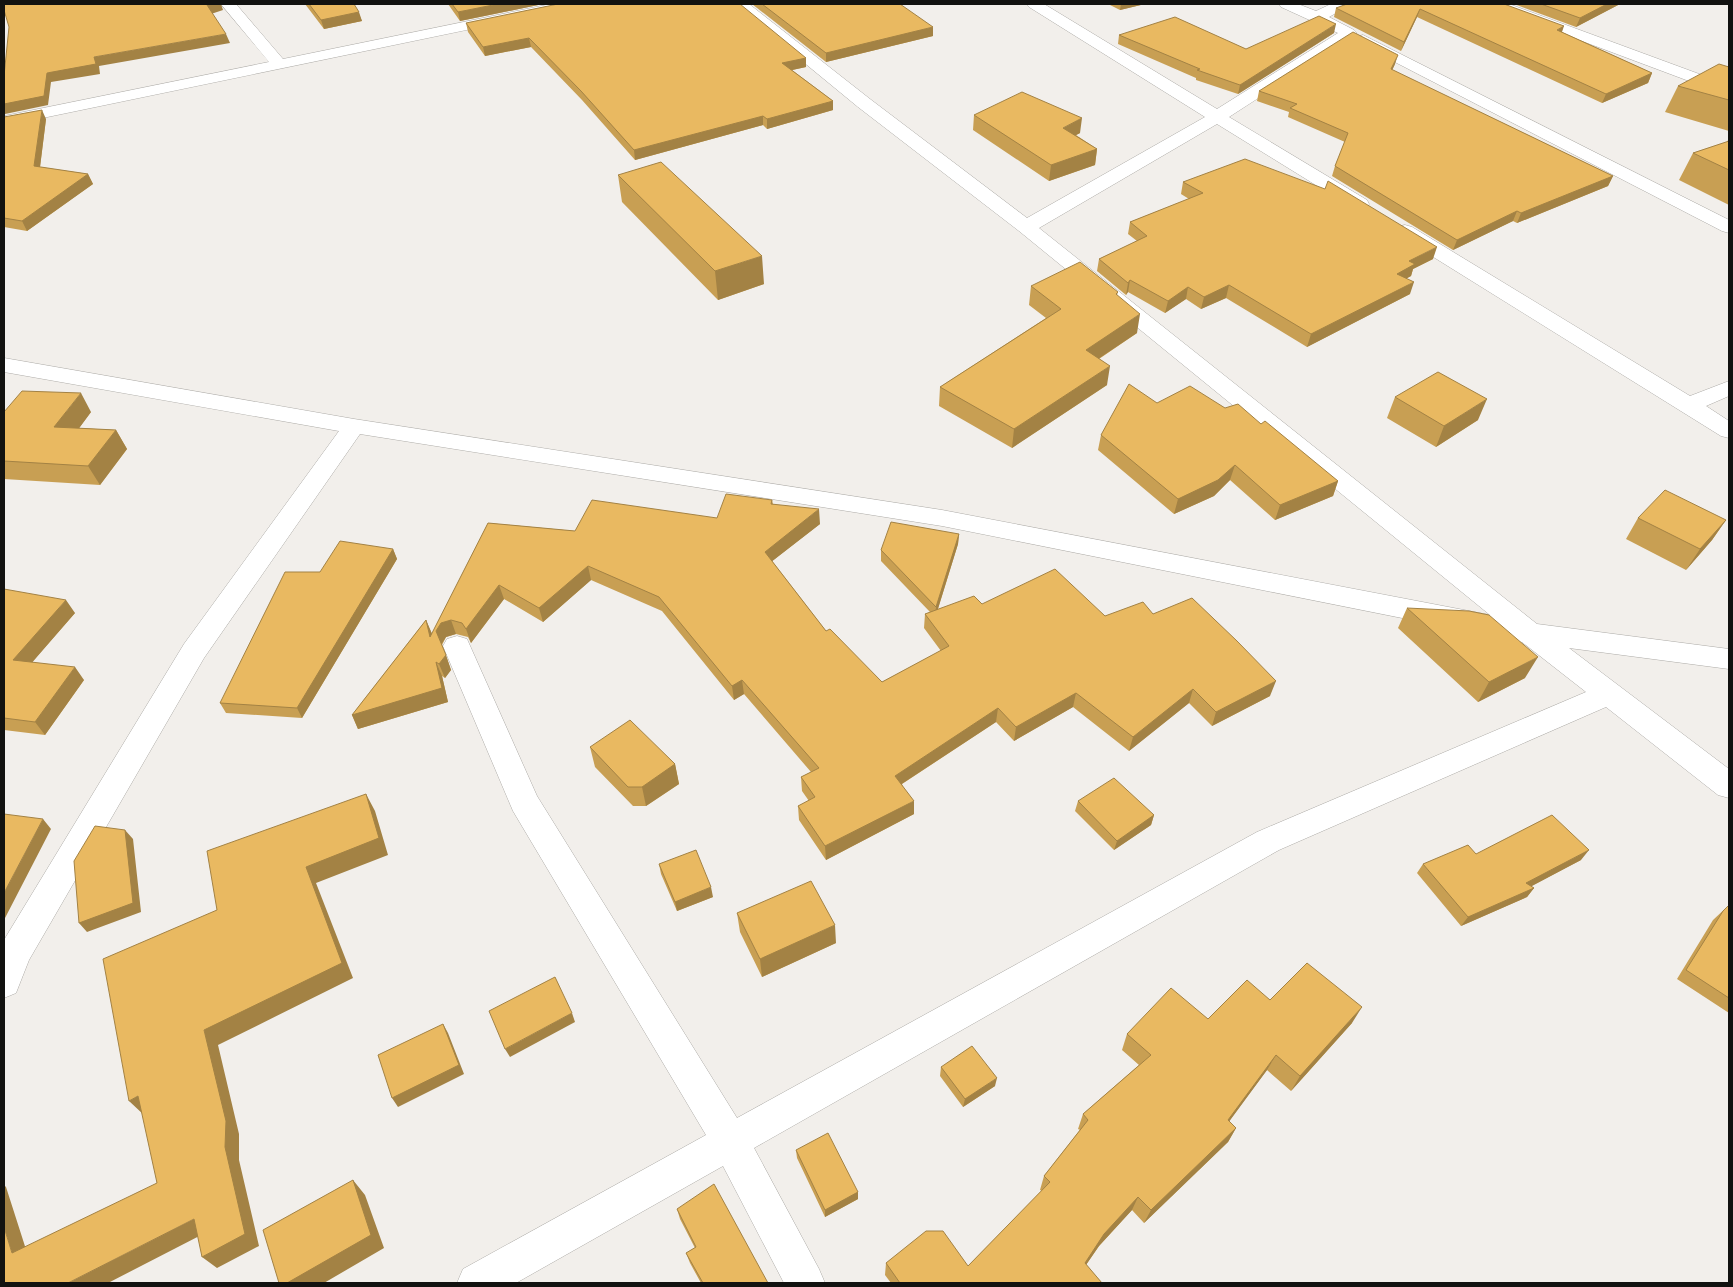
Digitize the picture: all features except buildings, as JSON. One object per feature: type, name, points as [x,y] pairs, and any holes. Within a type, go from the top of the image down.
[{"type":"street","points":[[228,4],[280,65]]},
{"type":"street","points":[[4,121],[280,65],[496,13],[572,4]]},
{"type":"street","points":[[740,4],[864,103],[1026,227],[1530,633],[1729,786]]},
{"type":"street","points":[[1034,4],[1689,404],[1729,431]]},
{"type":"street","points":[[1286,4],[1349,33],[1729,227]]},
{"type":"street","points":[[1317,17],[1342,4]]},
{"type":"street","points":[[1496,4],[1729,91]]},
{"type":"street","points":[[1026,227],[1217,117],[1349,33]]},
{"type":"street","points":[[1711,84],[1729,71]]},
{"type":"street","points":[[4,365],[354,426],[942,518],[1530,633],[1729,659]]},
{"type":"street","points":[[1689,404],[1729,388]]},
{"type":"street","points":[[4,982],[14,954],[194,651],[354,426]]},
{"type":"street","points":[[457,646],[524,802],[731,1142],[805,1283]]},
{"type":"street","points":[[477,1283],[1268,841],[1609,694]]}]
